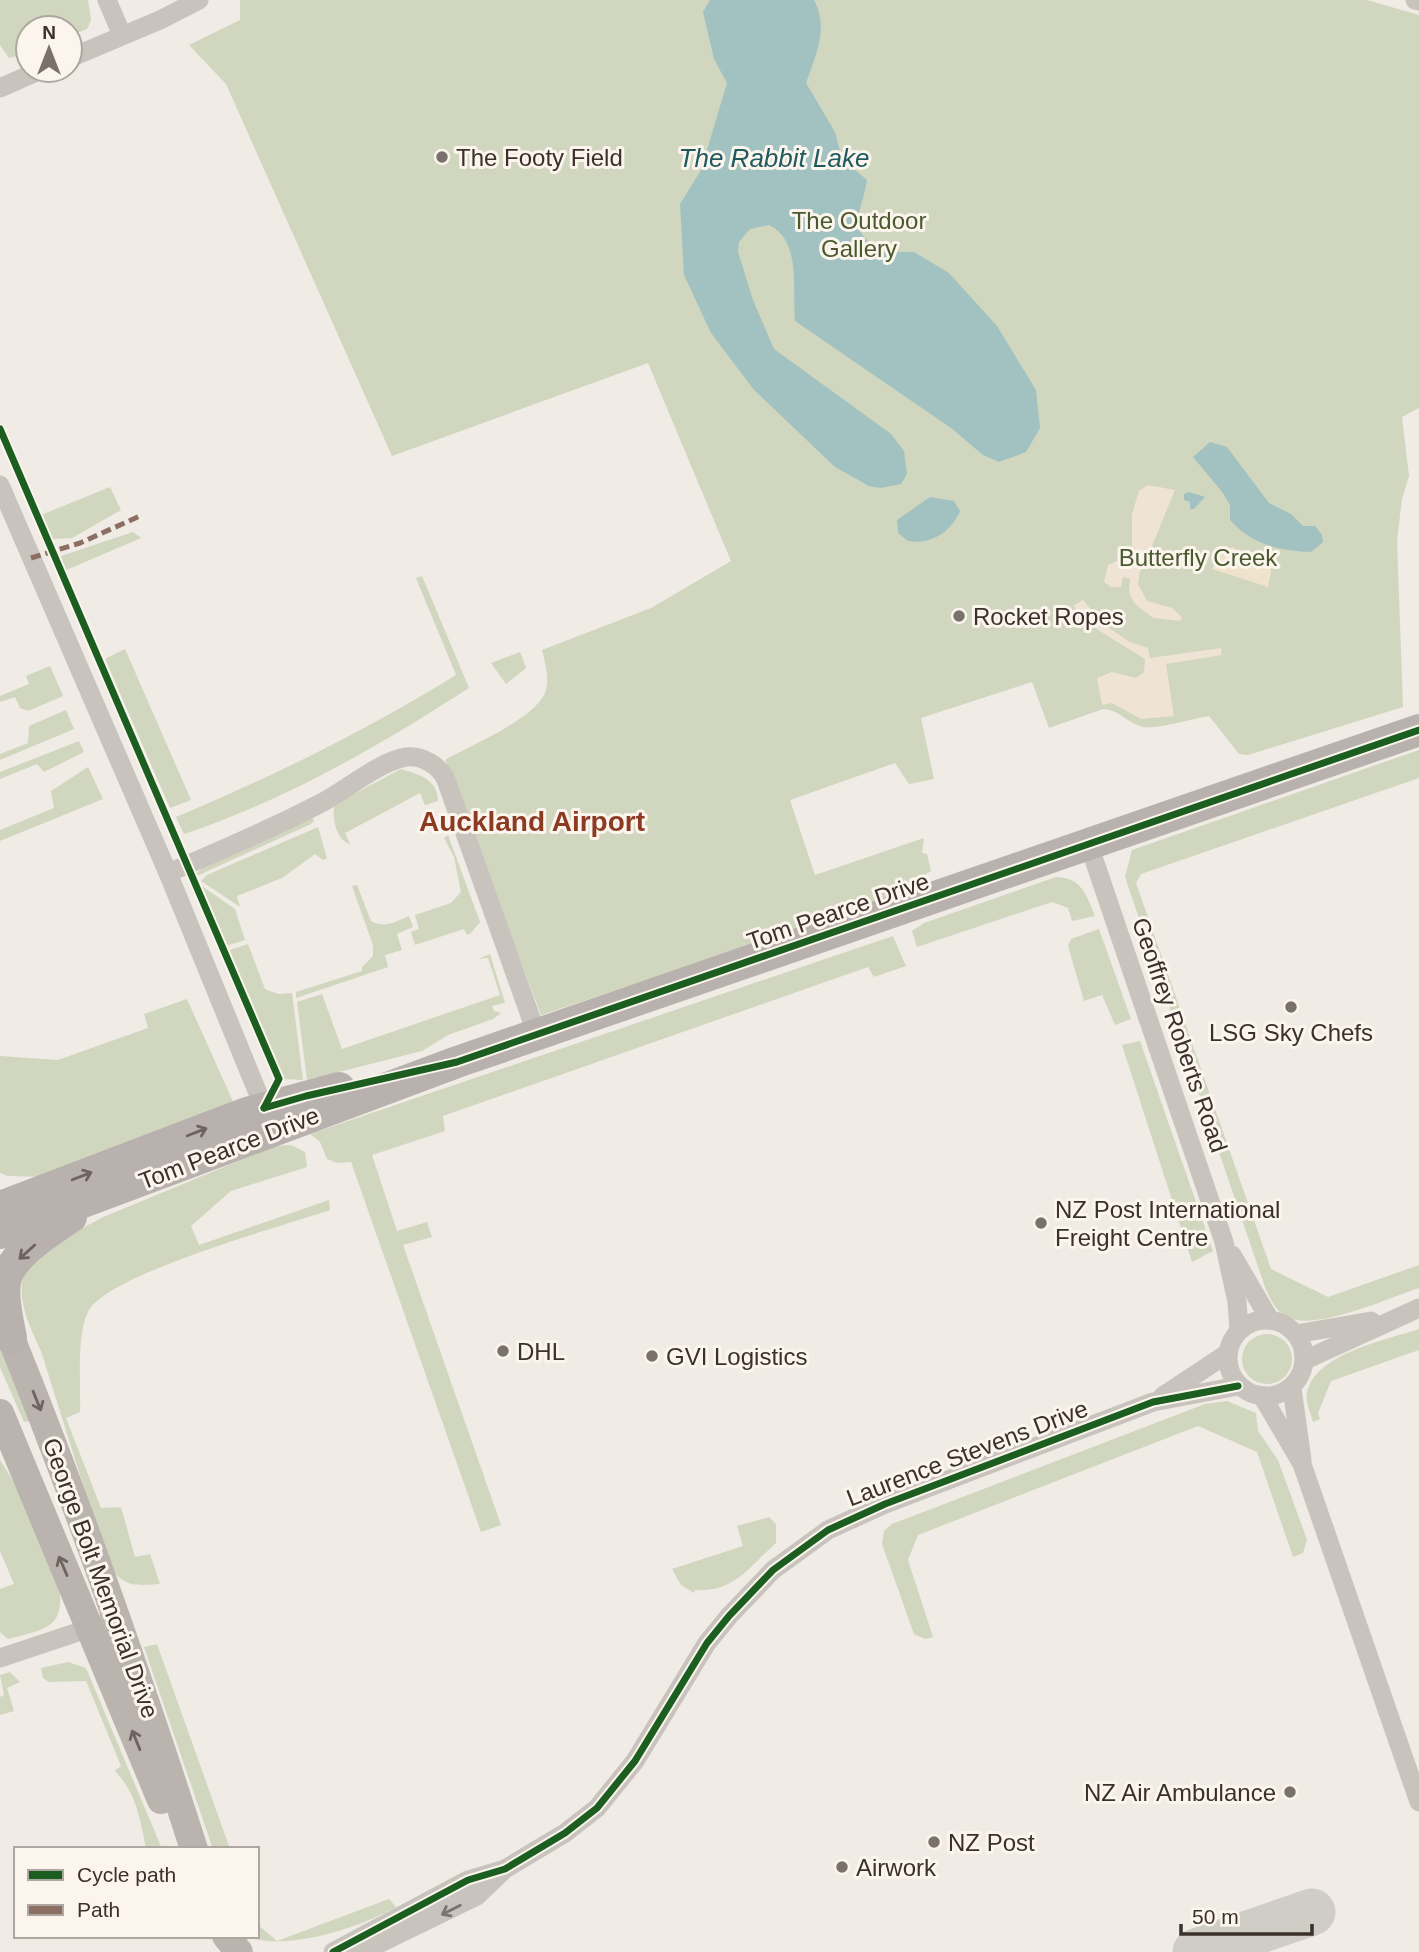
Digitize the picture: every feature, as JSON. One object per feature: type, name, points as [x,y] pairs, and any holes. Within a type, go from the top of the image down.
[{"type":"main road","name":"Tom Pearce Drive","points":[[0,1233],[457,1062],[1419,730]]},
{"type":"main road","name":"Tom Pearce Drive","points":[[0,1207],[15,1194],[264,1108],[457,1062]]},
{"type":"main road","points":[[6,1324],[5,1296],[9,1270],[54,1229],[102,1197]]},
{"type":"street","points":[[107,0],[122,35]]},
{"type":"street","points":[[84,52],[199,0]]},
{"type":"street","points":[[0,485],[168,873],[264,1108]]},
{"type":"street","points":[[168,873],[320,804],[397,760],[422,759],[437,768],[446,780],[537,1035]]},
{"type":"street","name":"Geoffrey Roberts Road","points":[[1089,845],[1224,1242],[1237,1302],[1239,1330]]},
{"type":"street","name":"Geoffrey Roberts Road","points":[[1224,1242],[1270,1320]]},
{"type":"street","points":[[1306,1360],[1392,1317],[1419,1308]]},
{"type":"street","points":[[1296,1334],[1392,1317]]},
{"type":"street","points":[[1292,1388],[1272,1397],[1262,1396],[1238,1386],[1230,1373],[1228,1353],[1239,1330],[1252,1322],[1270,1320],[1296,1334],[1304,1347],[1306,1360],[1292,1388],[1302,1464]]},
{"type":"street","name":"George Bolt Memorial Drive","points":[[6,1324],[68,1481],[193,1847]]},
{"type":"street","name":"Laurence Stevens Drive","points":[[1153,1402],[1228,1353]]},
{"type":"street","name":"Laurence Stevens Drive","points":[[362,1952],[477,1896],[505,1869],[565,1833],[597,1808],[635,1761],[707,1643],[729,1616],[773,1570],[828,1530],[885,1504],[1153,1402],[1238,1386]]},
{"type":"street","points":[[1262,1396],[1302,1464],[1419,1802]]},
{"type":"street","name":"George Bolt Memorial Drive","points":[[0,1413],[179,1847]]},
{"type":"street","points":[[0,1658],[117,1619]]},
{"type":"street","name":"Laurence Stevens Drive","points":[[333,1952],[468,1880],[505,1869]]},
{"type":"street","points":[[228,1938],[239,1952]]},
{"type":"green space","points":[[0,0],[88,0],[91,20],[87,29],[84,30],[84,14],[14,14],[14,57],[9,58],[0,45]]},
{"type":"green space","points":[[240,0],[1367,0],[1419,15],[1419,408],[1402,417],[1409,476],[1402,499],[1397,541],[1403,707],[1248,755],[1239,754],[1209,716],[1143,727],[1114,711],[1103,709],[1049,728],[1032,682],[921,718],[934,779],[909,784],[895,763],[790,800],[815,875],[924,838],[922,853],[927,854],[931,871],[921,877],[920,889],[541,1015],[445,760],[515,722],[538,703],[545,693],[547,683],[542,650],[651,608],[731,561],[648,363],[392,456],[226,84],[189,45],[240,20]]},
{"type":"green space","points":[[110,487],[121,510],[72,538],[51,539],[41,515]]},
{"type":"green space","points":[[133,532],[141,538],[64,571],[58,557]]},
{"type":"green space","points":[[422,576],[469,688],[331,770],[258,805],[184,834],[176,817],[319,752],[456,675],[416,578]]},
{"type":"green space","points":[[125,649],[191,800],[170,808],[105,659]]},
{"type":"green space","points":[[520,652],[526,668],[506,684],[491,663]]},
{"type":"green space","points":[[50,666],[63,696],[28,711],[20,708],[15,697],[0,702],[0,696],[29,684],[26,676]]},
{"type":"green space","points":[[66,710],[74,729],[0,760],[0,754],[28,743],[29,726]]},
{"type":"green space","points":[[79,741],[84,752],[44,772],[37,764],[0,779],[0,772]]},
{"type":"green space","points":[[1419,750],[1419,778],[1141,874],[1136,883],[1271,1269],[1328,1297],[1419,1265],[1419,1288],[1338,1316],[1305,1321],[1292,1319],[1278,1310],[1265,1287],[1125,877],[1132,850]]},
{"type":"green space","points":[[88,767],[103,799],[0,841],[0,830],[54,808],[51,791]]},
{"type":"green space","points":[[401,769],[421,776],[431,783],[438,801],[425,805],[420,793],[345,833],[350,844],[345,842],[336,827],[335,804]]},
{"type":"green space","points":[[312,818],[314,821],[311,824],[199,875],[195,874],[208,864]]},
{"type":"green space","points":[[318,827],[327,858],[323,860],[315,854],[282,878],[237,896],[240,907],[201,881],[207,875]]},
{"type":"green space","points":[[448,835],[480,922],[470,934],[467,935],[464,929],[415,945],[411,932],[419,929],[415,915],[451,903],[461,892],[454,857],[444,838]]},
{"type":"green space","points":[[1056,877],[1072,880],[1082,889],[1095,916],[1072,921],[1068,908],[1052,902],[917,947],[912,931],[924,923]]},
{"type":"green space","points":[[199,884],[235,909],[245,940],[226,946]]},
{"type":"green space","points":[[357,885],[371,921],[386,924],[409,916],[413,927],[397,934],[402,950],[385,955],[388,967],[296,998],[296,992],[362,971],[362,967],[373,956],[373,945],[352,886]]},
{"type":"green space","points":[[1099,929],[1131,1019],[1115,1025],[1102,995],[1084,1001],[1068,946],[1071,939]]},
{"type":"green space","points":[[893,936],[906,966],[874,977],[868,967],[443,1116],[445,1131],[372,1155],[397,1231],[427,1222],[432,1237],[403,1245],[501,1525],[481,1532],[351,1162],[337,1163],[327,1159],[320,1142],[310,1134]]},
{"type":"green space","points":[[248,944],[265,989],[278,994],[292,993],[303,1080],[283,1079],[227,951]]},
{"type":"green space","points":[[490,954],[505,1003],[492,1006],[494,1011],[501,1013],[493,1019],[448,1035],[422,1051],[307,1080],[297,1002],[322,994],[342,1049],[500,995],[488,958],[478,959]]},
{"type":"green space","points":[[187,999],[235,1106],[45,1177],[8,1176],[0,1173],[0,1056],[58,1060],[148,1028],[144,1014]]},
{"type":"green space","points":[[1140,1041],[1213,1251],[1192,1262],[1122,1045]]},
{"type":"green space","points":[[291,1145],[305,1152],[307,1167],[231,1191],[191,1226],[199,1245],[329,1200],[330,1210],[200,1252],[129,1281],[104,1296],[89,1310],[85,1320],[80,1360],[80,1412],[66,1418],[101,1508],[121,1507],[135,1557],[150,1554],[160,1584],[129,1583],[117,1576],[107,1561],[41,1351],[27,1318],[22,1300],[25,1274],[43,1255],[101,1218],[275,1146]]},
{"type":"green space","points":[[1419,1329],[1419,1350],[1331,1381],[1318,1413],[1320,1419],[1313,1422],[1307,1401],[1309,1385],[1318,1372],[1350,1352]]},
{"type":"green space","points":[[1257,1335],[1277,1335],[1291,1349],[1291,1369],[1277,1383],[1257,1383],[1243,1369],[1243,1349]]},
{"type":"green space","points":[[0,1339],[33,1420],[24,1422],[0,1367]]},
{"type":"green space","points":[[1227,1401],[1256,1413],[1258,1431],[1278,1460],[1307,1540],[1303,1553],[1293,1557],[1257,1452],[1198,1426],[918,1535],[908,1560],[933,1637],[925,1639],[914,1634],[882,1544],[884,1531],[892,1524],[1205,1404]]},
{"type":"green space","points":[[0,1460],[43,1538],[58,1583],[60,1602],[56,1618],[48,1626],[8,1639],[0,1632],[0,1589],[14,1584],[0,1551]]},
{"type":"green space","points":[[769,1517],[776,1524],[776,1543],[740,1577],[720,1587],[695,1590],[694,1593],[681,1585],[672,1569],[743,1546],[737,1526]]},
{"type":"green space","points":[[157,1644],[229,1847],[212,1847],[144,1647]]},
{"type":"green space","points":[[68,1662],[86,1668],[161,1847],[146,1847],[136,1806],[128,1788],[115,1771],[121,1766],[86,1681],[49,1682],[43,1678],[41,1668]]},
{"type":"green space","points":[[10,1672],[20,1682],[7,1688],[14,1711],[0,1715],[0,1697],[4,1695],[0,1675]]},
{"type":"green space","points":[[389,1899],[396,1907],[341,1930],[300,1940],[277,1941]]},
{"type":"green space","points":[[259,1926],[277,1941],[253,1938],[259,1938]]},
{"type":"sand","points":[[1233,547],[1243,555],[1269,563],[1271,571],[1268,587],[1212,569],[1224,549]]},
{"type":"shaded area","points":[[1148,485],[1175,490],[1152,546],[1153,562],[1140,571],[1138,584],[1147,601],[1172,608],[1182,617],[1180,621],[1153,618],[1134,603],[1129,592],[1130,579],[1123,577],[1121,587],[1111,587],[1104,582],[1108,565],[1132,554],[1132,514],[1139,491]]},
{"type":"shaded area","points":[[1083,600],[1103,624],[1130,642],[1148,648],[1150,658],[1221,648],[1222,655],[1166,664],[1174,716],[1141,719],[1112,703],[1102,705],[1097,678],[1112,672],[1136,678],[1144,672],[1145,659],[1098,630],[1073,606]]},
{"type":"water","name":"The Rabbit Lake","points":[[710,0],[814,0],[821,31],[806,83],[835,132],[842,159],[867,180],[858,219],[862,234],[879,252],[914,252],[949,273],[997,326],[1036,390],[1040,428],[1026,452],[999,462],[983,455],[951,428],[795,321],[791,254],[787,242],[769,225],[750,229],[739,242],[738,252],[753,300],[774,349],[891,434],[904,451],[907,474],[901,484],[881,488],[869,486],[835,467],[754,390],[711,333],[684,275],[680,204],[701,170],[727,83],[714,59],[703,12]]},
{"type":"water","points":[[1210,442],[1227,447],[1269,503],[1291,514],[1303,526],[1315,526],[1322,535],[1323,542],[1311,552],[1288,550],[1267,545],[1238,528],[1230,520],[1230,505],[1223,493],[1193,457]]},
{"type":"water","points":[[1189,492],[1205,497],[1194,509],[1190,509],[1190,502],[1184,500],[1184,494]]},
{"type":"water","points":[[930,497],[954,501],[960,511],[946,531],[925,541],[908,541],[898,533],[897,520]]},
{"type":"taxiway","points":[[1196,1952],[1312,1912]]},
{"type":"marked path","points":[[31,558],[80,543],[140,516]]},
{"type":"cycle path","points":[[0,429],[279,1079],[264,1108]]},
{"type":"cycle path","points":[[264,1108],[457,1062],[1419,730]]},
{"type":"cycle path","points":[[333,1952],[468,1880],[505,1869],[565,1833],[597,1808],[635,1761],[707,1643],[729,1616],[773,1570],[828,1530],[885,1504],[1153,1402],[1238,1386]]},
{"type":"place","name":"The Footy Field","points":[[442,157]]},
{"type":"place","name":"Rocket Ropes","points":[[959,616]]},
{"type":"place","name":"LSG Sky Chefs","points":[[1291,1007]]},
{"type":"place","name":"NZ Post International Freight Centre","points":[[1041,1223]]},
{"type":"place","name":"DHL","points":[[503,1351]]},
{"type":"place","name":"GVI Logistics","points":[[652,1356]]},
{"type":"place","name":"NZ Air Ambulance","points":[[1290,1792]]},
{"type":"place","name":"NZ Post","points":[[934,1842]]},
{"type":"place","name":"Airwork","points":[[842,1867]]},
{"type":"district","name":"Auckland Airport","points":[[532,821]]},
{"type":"park label","name":"The Outdoor Gallery","points":[[859,234]]},
{"type":"park label","name":"Butterfly Creek","points":[[1198,557]]}]
